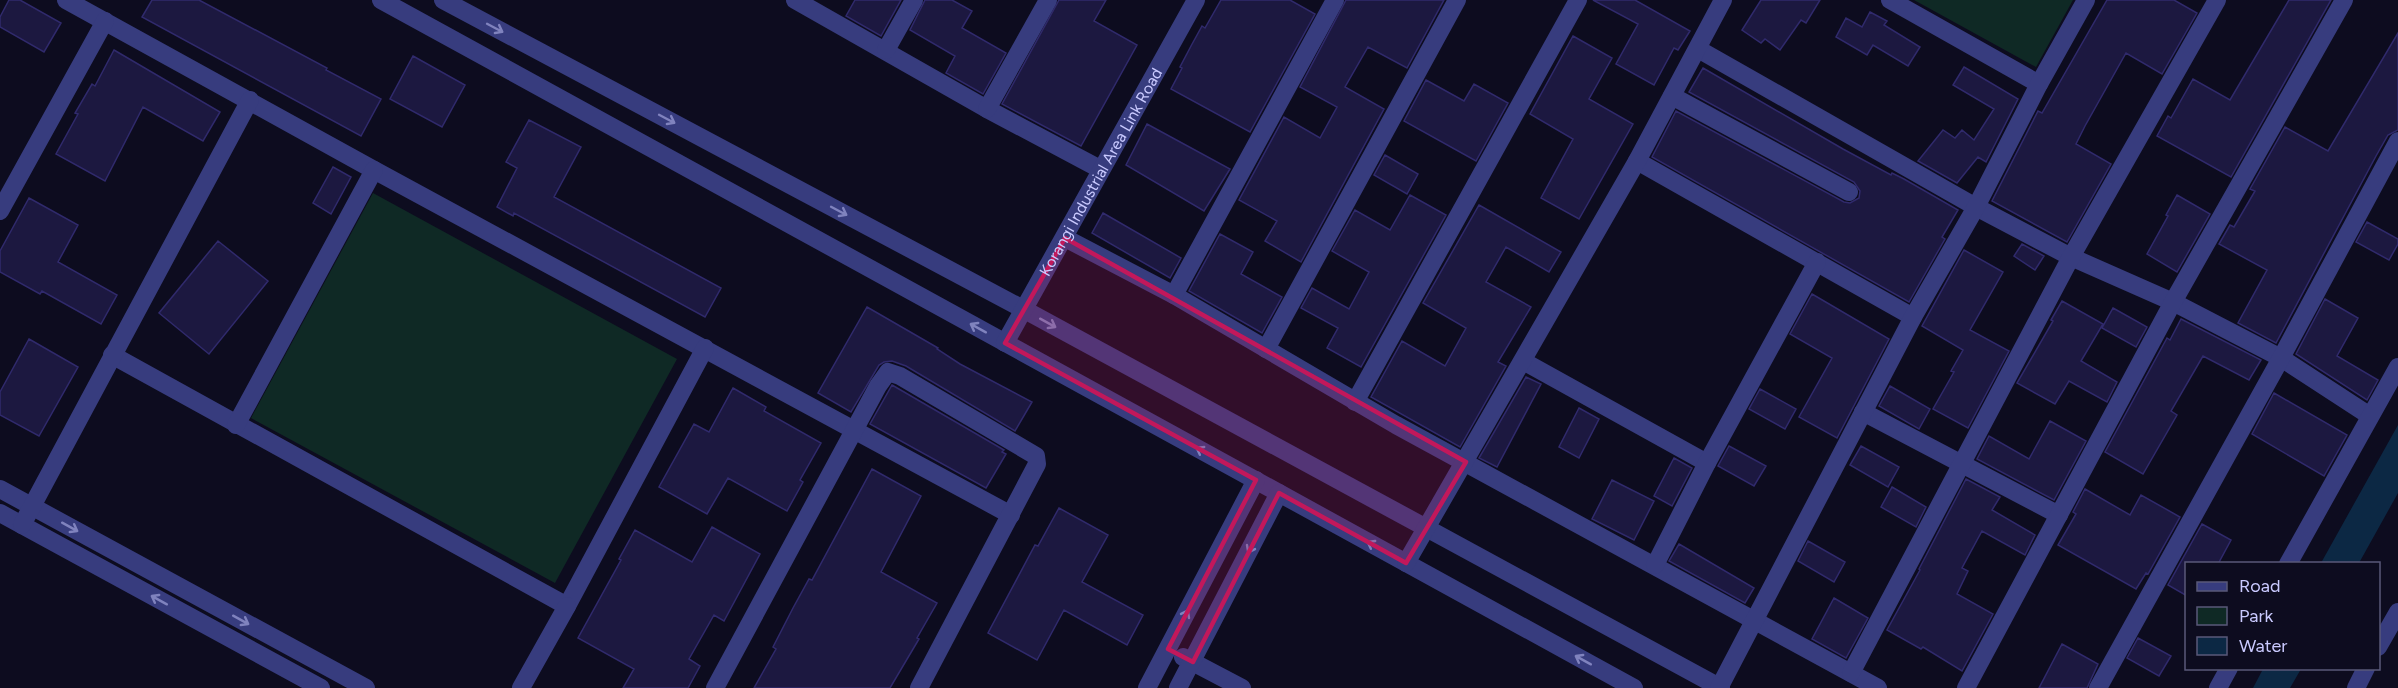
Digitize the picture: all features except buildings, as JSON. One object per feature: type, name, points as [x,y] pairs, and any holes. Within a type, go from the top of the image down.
[{"type":"street","points":[[66,0],[374,170],[1011,515]]},
{"type":"street","points":[[381,0],[402,5],[1005,343],[1634,688]]},
{"type":"street","points":[[443,0],[1023,309],[1720,688],[1913,317],[1976,207],[2039,84],[2086,0]]},
{"type":"street","points":[[795,0],[987,109],[1100,169]]},
{"type":"street","points":[[886,50],[914,0]]},
{"type":"street","points":[[987,109],[1048,0]]},
{"type":"street","name":"Korangi Industrial Area Link Road","points":[[1005,343],[1196,0]]},
{"type":"street","points":[[1174,295],[1335,0]]},
{"type":"street","points":[[1266,349],[1457,0]]},
{"type":"street","points":[[1355,402],[1578,0]]},
{"type":"street","points":[[1406,563],[1637,161],[1723,0]]},
{"type":"street","points":[[1890,0],[2039,84]]},
{"type":"street","points":[[1851,673],[2071,257],[2217,0]]},
{"type":"street","points":[[1966,688],[2173,302],[2344,0]]},
{"type":"street","points":[[0,212],[105,21]]},
{"type":"street","points":[[1698,49],[1976,207],[2071,257],[2173,302],[2282,358],[2370,416]]},
{"type":"street","points":[[1672,96],[1849,192]]},
{"type":"street","points":[[22,525],[250,100]]},
{"type":"street","points":[[2098,688],[2282,358],[2398,141]]},
{"type":"street","points":[[1637,161],[1913,317]]},
{"type":"street","points":[[236,425],[374,170]]},
{"type":"street","points":[[1065,238],[1174,295],[1355,402],[1878,688]]},
{"type":"street","points":[[1655,566],[1707,463],[1817,262]]},
{"type":"street","points":[[521,688],[705,348]]},
{"type":"street","points":[[112,355],[567,606]]},
{"type":"street","points":[[1523,361],[1707,463]]},
{"type":"street","points":[[2289,562],[2398,367]]},
{"type":"street","points":[[715,688],[888,372],[900,376],[1036,456],[1037,464],[919,688]]},
{"type":"street","points":[[1863,412],[2059,515]]},
{"type":"street","points":[[1147,688],[1256,480]]},
{"type":"street","points":[[0,489],[323,665],[339,681],[366,688]]},
{"type":"street","points":[[1178,688],[1279,493]]},
{"type":"street","points":[[0,513],[315,687],[323,665]]},
{"type":"street","points":[[2380,645],[2398,612]]},
{"type":"street","points":[[1168,649],[1242,688]]},
{"type":"street","points":[[2218,688],[2228,670]]},
{"type":"street","points":[[2356,688],[2365,670]]},
{"type":"highlighted area","points":[[1065,238],[1466,462],[1406,563],[1279,493],[1193,662],[1168,649],[1256,480],[1005,343]]},
{"type":"green space","points":[[1914,0],[2073,0],[2036,67]]},
{"type":"green space","points":[[373,193],[677,359],[555,583],[251,418]]},
{"type":"water","points":[[2398,425],[2398,493],[2360,562],[2322,562]]},
{"type":"water","points":[[2262,670],[2300,670],[2290,688],[2253,688]]}]
